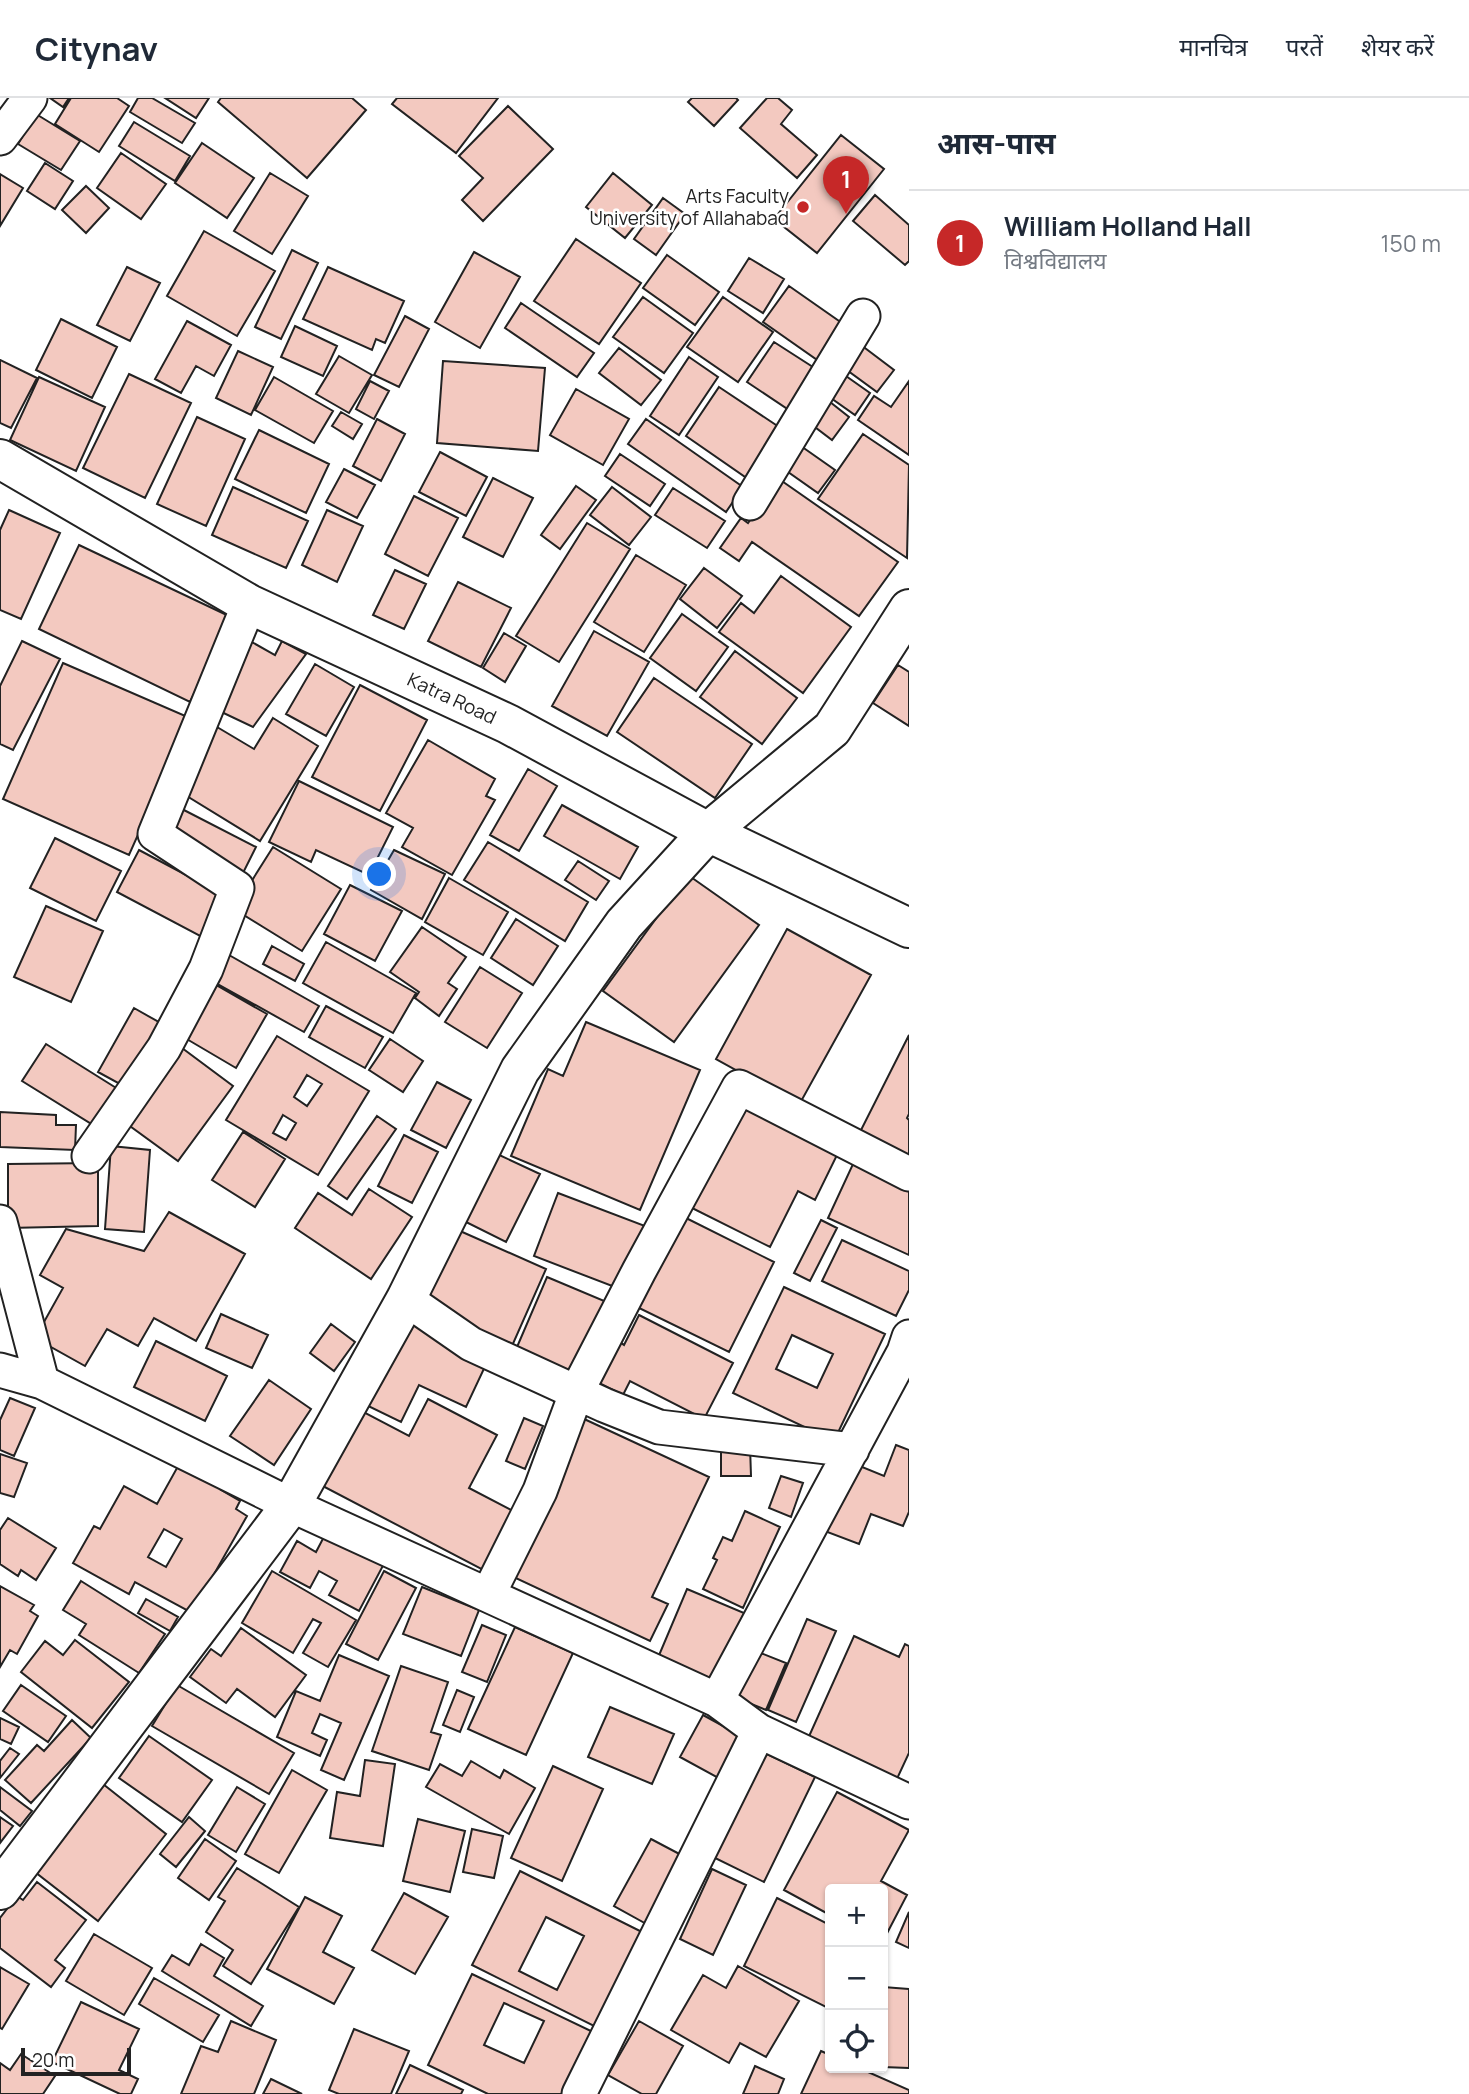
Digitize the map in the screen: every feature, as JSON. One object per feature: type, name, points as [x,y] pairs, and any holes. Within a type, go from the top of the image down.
[{"type":"street","points":[[0,138],[30,98]]},
{"type":"street","points":[[750,502],[863,316]]},
{"type":"street","name":"Katra Road","points":[[0,459],[249,604],[508,724],[708,831],[909,928]]},
{"type":"street","points":[[89,1156],[164,1048],[206,969],[237,888],[155,834],[249,604]]},
{"type":"street","points":[[0,1891],[291,1505],[406,1299],[520,1070],[624,923],[708,831],[832,729],[909,608]]},
{"type":"street","points":[[488,1595],[540,1491],[577,1391],[739,1087],[909,1174]]},
{"type":"street","points":[[0,1222],[42,1382]]},
{"type":"street","points":[[406,1299],[471,1344],[659,1427],[852,1450]]},
{"type":"street","points":[[717,1700],[907,1348]]},
{"type":"street","points":[[0,1370],[42,1382],[291,1505],[717,1700],[759,1731],[909,1802]]},
{"type":"street","points":[[579,2094],[759,1731]]},
{"type":"building","points":[[50,98],[69,98],[63,107]]},
{"type":"building","points":[[71,98],[117,98],[129,106],[99,152],[55,124]]},
{"type":"building","points":[[138,98],[152,98],[195,123],[182,143],[130,112]]},
{"type":"building","points":[[165,98],[209,98],[196,118]]},
{"type":"building","points":[[221,98],[352,98],[366,110],[307,178],[218,102]]},
{"type":"building","points":[[397,98],[498,98],[456,153],[392,104]]},
{"type":"building","points":[[692,98],[738,100],[714,126],[688,102]]},
{"type":"building","points":[[767,98],[778,98],[792,110],[781,124],[817,155],[797,178],[740,128]]},
{"type":"building","points":[[508,106],[553,149],[483,221],[462,200],[483,178],[459,156]]},
{"type":"building","points":[[36,114],[80,141],[61,170],[18,144]]},
{"type":"building","points":[[134,122],[190,156],[175,181],[119,146]]},
{"type":"building","points":[[841,135],[884,169],[817,253],[774,219]]},
{"type":"building","points":[[202,143],[254,178],[227,218],[175,183]]},
{"type":"building","points":[[121,153],[166,184],[141,219],[97,188]]},
{"type":"building","points":[[45,163],[73,181],[55,209],[27,191]]},
{"type":"building","points":[[270,173],[308,196],[272,254],[234,231]]},
{"type":"building","points":[[613,173],[652,205],[625,238],[586,207]]},
{"type":"building","points":[[0,174],[23,188],[0,226]]},
{"type":"building","points":[[86,186],[109,208],[86,233],[62,210]]},
{"type":"building","points":[[875,195],[909,225],[909,261],[905,265],[853,221]]},
{"type":"building","points":[[663,198],[685,214],[656,255],[634,239]]},
{"type":"building","points":[[204,231],[275,271],[237,336],[167,296]]},
{"type":"building","points":[[576,239],[641,283],[599,344],[534,301]]},
{"type":"building","points":[[292,250],[318,263],[281,339],[255,327]]},
{"type":"building","points":[[474,252],[520,277],[480,348],[435,322]]},
{"type":"building","points":[[667,255],[719,292],[695,325],[643,288]]},
{"type":"building","points":[[749,258],[784,279],[763,313],[728,291]]},
{"type":"building","points":[[127,267],[160,283],[130,341],[97,325]]},
{"type":"building","points":[[328,267],[404,301],[385,343],[376,339],[372,350],[303,319]]},
{"type":"building","points":[[789,286],[849,328],[823,364],[763,322]]},
{"type":"building","points":[[643,297],[693,333],[664,373],[613,337]]},
{"type":"building","points":[[723,297],[773,332],[738,382],[687,347]]},
{"type":"building","points":[[521,303],[594,353],[577,377],[505,328]]},
{"type":"building","points":[[405,316],[429,329],[399,387],[374,375]]},
{"type":"building","points":[[61,319],[117,347],[92,398],[36,370]]},
{"type":"building","points":[[187,321],[231,345],[214,376],[196,366],[181,393],[155,379]]},
{"type":"building","points":[[295,326],[337,346],[323,376],[281,357]]},
{"type":"building","points":[[774,342],[816,369],[789,410],[747,382]]},
{"type":"building","points":[[857,342],[894,370],[877,392],[840,365]]},
{"type":"building","points":[[619,348],[661,380],[641,405],[599,373]]},
{"type":"building","points":[[238,351],[273,367],[251,415],[216,398]]},
{"type":"building","points":[[339,356],[372,375],[349,413],[316,394]]},
{"type":"building","points":[[689,357],[718,377],[679,435],[650,416]]},
{"type":"building","points":[[0,360],[37,378],[11,428],[0,423]]},
{"type":"building","points":[[443,361],[545,368],[538,451],[437,443]]},
{"type":"building","points":[[836,369],[870,393],[855,415],[821,391]]},
{"type":"building","points":[[129,374],[191,403],[145,498],[83,468]]},
{"type":"building","points":[[39,377],[105,407],[76,471],[10,440]]},
{"type":"building","points":[[274,377],[333,411],[314,443],[255,410]]},
{"type":"building","points":[[370,381],[389,391],[374,419],[356,409]]},
{"type":"building","points":[[909,381],[909,455],[858,420],[874,396],[891,407]]},
{"type":"building","points":[[719,387],[785,431],[751,481],[686,436]]},
{"type":"building","points":[[576,389],[629,419],[603,465],[550,435]]},
{"type":"building","points":[[825,398],[849,417],[832,440],[807,421]]},
{"type":"building","points":[[341,412],[362,424],[353,439],[332,426]]},
{"type":"building","points":[[197,417],[245,439],[206,526],[157,504]]},
{"type":"building","points":[[377,419],[405,434],[381,481],[353,466]]},
{"type":"building","points":[[646,419],[743,487],[726,512],[628,444]]},
{"type":"building","points":[[259,430],[329,464],[306,513],[235,479]]},
{"type":"building","points":[[863,434],[909,465],[907,558],[818,499]]},
{"type":"building","points":[[798,444],[835,470],[818,493],[781,467]]},
{"type":"building","points":[[440,452],[487,477],[466,516],[419,492]]},
{"type":"building","points":[[620,454],[665,484],[650,506],[605,476]]},
{"type":"building","points":[[344,469],[375,485],[357,518],[326,502]]},
{"type":"building","points":[[493,478],[533,498],[503,557],[463,537]]},
{"type":"building","points":[[779,479],[898,562],[859,616],[752,542],[739,561],[720,548],[741,518],[748,523]]},
{"type":"building","points":[[576,486],[596,500],[560,549],[541,535]]},
{"type":"building","points":[[233,487],[308,521],[286,568],[212,535]]},
{"type":"building","points":[[612,487],[651,517],[629,545],[590,515]]},
{"type":"building","points":[[673,488],[725,521],[707,548],[655,515]]},
{"type":"building","points":[[414,496],[458,518],[428,576],[385,554]]},
{"type":"building","points":[[9,510],[60,533],[21,619],[0,610],[0,530]]},
{"type":"building","points":[[327,510],[363,526],[337,582],[302,565]]},
{"type":"building","points":[[587,523],[630,549],[559,662],[516,636]]},
{"type":"building","points":[[79,545],[231,617],[190,702],[39,629]]},
{"type":"building","points":[[636,555],[686,585],[644,652],[594,622]]},
{"type":"building","points":[[704,568],[742,596],[717,628],[680,599]]},
{"type":"building","points":[[395,570],[426,584],[404,629],[373,615]]},
{"type":"building","points":[[781,576],[851,627],[803,693],[719,632],[741,603],[754,613]]},
{"type":"building","points":[[458,582],[511,608],[481,667],[428,641]]},
{"type":"building","points":[[682,614],[728,647],[696,691],[650,658]]},
{"type":"building","points":[[594,631],[649,662],[607,736],[552,706]]},
{"type":"building","points":[[504,633],[526,646],[505,682],[483,668]]},
{"type":"building","points":[[22,641],[60,659],[13,750],[0,744],[0,686]]},
{"type":"building","points":[[250,641],[275,655],[282,641],[306,654],[253,727],[213,708]]},
{"type":"building","points":[[735,651],[797,698],[762,744],[700,697]]},
{"type":"building","points":[[63,663],[190,718],[129,855],[3,799]]},
{"type":"building","points":[[315,664],[354,687],[326,736],[286,714]]},
{"type":"building","points":[[898,665],[909,672],[909,726],[873,703]]},
{"type":"building","points":[[654,678],[752,744],[715,798],[617,732]]},
{"type":"building","points":[[360,685],[427,720],[380,811],[312,777]]},
{"type":"building","points":[[273,718],[318,746],[260,841],[177,790],[217,727],[254,749]]},
{"type":"building","points":[[428,740],[495,779],[486,796],[495,800],[452,875],[402,847],[413,828],[386,813]]},
{"type":"building","points":[[528,769],[557,786],[519,851],[490,835]]},
{"type":"building","points":[[299,781],[393,827],[369,875],[316,850],[311,862],[269,842]]},
{"type":"building","points":[[562,805],[638,847],[620,879],[544,836]]},
{"type":"building","points":[[180,808],[256,847],[242,875],[165,837]]},
{"type":"building","points":[[55,838],[121,871],[96,921],[30,888]]},
{"type":"building","points":[[488,842],[588,902],[565,941],[464,880]]},
{"type":"building","points":[[273,847],[341,889],[302,951],[234,909]]},
{"type":"building","points":[[139,850],[224,895],[202,937],[117,892]]},
{"type":"building","points":[[394,850],[445,874],[422,919],[371,890]]},
{"type":"building","points":[[578,861],[609,881],[596,900],[565,880]]},
{"type":"building","points":[[688,875],[759,925],[674,1042],[603,991]]},
{"type":"building","points":[[449,878],[508,912],[483,955],[425,922]]},
{"type":"building","points":[[350,885],[402,911],[375,961],[324,934]]},
{"type":"building","points":[[46,906],[103,931],[71,1002],[14,977]]},
{"type":"building","points":[[516,919],[558,946],[533,985],[491,958]]},
{"type":"building","points":[[422,927],[466,957],[448,983],[457,989],[439,1016],[415,998],[419,992],[390,972]]},
{"type":"building","points":[[787,929],[871,975],[799,1105],[716,1059]]},
{"type":"building","points":[[326,942],[416,993],[393,1033],[303,983]]},
{"type":"building","points":[[272,946],[304,964],[295,981],[263,964]]},
{"type":"building","points":[[229,955],[319,1006],[304,1032],[214,982]]},
{"type":"building","points":[[480,967],[522,993],[487,1048],[445,1022]]},
{"type":"building","points":[[216,985],[267,1014],[236,1068],[185,1038]]},
{"type":"building","points":[[326,1006],[383,1037],[365,1068],[309,1037]]},
{"type":"building","points":[[134,1008],[164,1025],[129,1089],[98,1072]]},
{"type":"building","points":[[586,1022],[700,1070],[640,1210],[511,1156],[548,1069],[563,1076]]},
{"type":"building","points":[[909,1035],[907,1118],[909,1157],[860,1132]]},
{"type":"building","points":[[277,1036],[369,1091],[318,1175],[226,1120]],"holes":[[[307,1075],[322,1084],[307,1106],[294,1097]],[[283,1115],[296,1123],[286,1140],[273,1133]]]},
{"type":"building","points":[[390,1039],[423,1061],[403,1092],[369,1070]]},
{"type":"building","points":[[46,1044],[121,1091],[98,1128],[22,1081]]},
{"type":"building","points":[[178,1045],[233,1086],[178,1161],[123,1121]]},
{"type":"building","points":[[437,1082],[471,1100],[446,1148],[411,1130]]},
{"type":"building","points":[[742,1104],[838,1153],[815,1200],[798,1191],[770,1247],[690,1207]]},
{"type":"building","points":[[0,1112],[56,1115],[56,1125],[76,1125],[75,1150],[0,1147]]},
{"type":"building","points":[[377,1116],[396,1129],[347,1199],[328,1186]]},
{"type":"building","points":[[243,1132],[285,1159],[255,1207],[212,1180]]},
{"type":"building","points":[[404,1135],[438,1152],[412,1203],[378,1186]]},
{"type":"building","points":[[111,1146],[150,1150],[144,1232],[105,1229]]},
{"type":"building","points":[[495,1153],[540,1174],[506,1242],[462,1220]]},
{"type":"building","points":[[98,1163],[98,1226],[8,1228],[8,1164]]},
{"type":"building","points":[[853,1164],[909,1190],[909,1255],[828,1218]]},
{"type":"building","points":[[369,1189],[412,1217],[371,1279],[295,1228],[318,1193],[352,1215]]},
{"type":"building","points":[[558,1193],[645,1226],[620,1289],[534,1256]]},
{"type":"building","points":[[169,1212],[245,1254],[196,1341],[154,1318],[138,1346],[107,1329],[85,1366],[35,1338],[63,1288],[40,1275],[66,1229],[144,1251]]},
{"type":"building","points":[[680,1215],[774,1262],[729,1352],[635,1306]]},
{"type":"building","points":[[821,1220],[837,1228],[810,1281],[794,1273]]},
{"type":"building","points":[[451,1227],[546,1269],[512,1346],[416,1304]]},
{"type":"building","points":[[842,1240],[909,1271],[909,1290],[896,1316],[822,1281]]},
{"type":"building","points":[[547,1277],[609,1303],[576,1380],[514,1354]]},
{"type":"building","points":[[784,1287],[885,1334],[834,1441],[733,1393]],"holes":[[[792,1335],[833,1354],[817,1388],[776,1369]]]},
{"type":"building","points":[[221,1314],[268,1335],[252,1368],[206,1348]]},
{"type":"building","points":[[639,1315],[733,1363],[704,1419],[630,1381],[623,1395],[597,1382],[618,1341],[624,1345]]},
{"type":"building","points":[[402,1317],[489,1358],[466,1407],[419,1385],[401,1422],[362,1403]]},
{"type":"building","points":[[331,1324],[355,1342],[334,1371],[310,1353]]},
{"type":"building","points":[[156,1341],[227,1376],[205,1421],[134,1387]]},
{"type":"building","points":[[269,1380],[311,1409],[274,1465],[230,1436]]},
{"type":"building","points":[[10,1398],[35,1408],[14,1456],[0,1450],[0,1420]]},
{"type":"building","points":[[428,1399],[497,1435],[469,1488],[519,1514],[489,1573],[317,1483],[356,1408],[409,1436]]},
{"type":"building","points":[[524,1418],[543,1426],[525,1469],[506,1461]]},
{"type":"building","points":[[582,1418],[709,1477],[652,1597],[668,1604],[650,1641],[507,1574]]},
{"type":"building","points":[[896,1445],[909,1450],[909,1512],[903,1526],[871,1514],[859,1544],[822,1530],[850,1462],[884,1476]]},
{"type":"building","points":[[721,1446],[750,1446],[751,1476],[721,1476]]},
{"type":"building","points":[[0,1454],[27,1463],[14,1497],[0,1493]]},
{"type":"building","points":[[182,1459],[225,1483],[221,1490],[240,1501],[236,1509],[247,1516],[192,1613],[135,1582],[129,1594],[73,1563],[94,1526],[100,1529],[124,1486],[157,1504]],"holes":[[[164,1529],[182,1539],[166,1567],[148,1557]]]},
{"type":"building","points":[[781,1476],[803,1483],[791,1517],[769,1508]]},
{"type":"building","points":[[745,1511],[780,1527],[743,1608],[703,1589],[717,1560],[713,1558],[723,1537],[732,1541]]},
{"type":"building","points":[[8,1518],[56,1548],[36,1580],[21,1570],[18,1576],[0,1564],[0,1530]]},
{"type":"building","points":[[328,1529],[386,1560],[359,1611],[329,1595],[337,1581],[319,1571],[310,1588],[280,1572],[297,1541],[316,1552]]},
{"type":"building","points":[[272,1571],[356,1620],[328,1667],[303,1653],[321,1623],[313,1619],[293,1653],[242,1623]]},
{"type":"building","points":[[384,1571],[416,1588],[378,1660],[346,1644]]},
{"type":"building","points":[[81,1581],[165,1634],[139,1673],[79,1635],[86,1624],[63,1610]]},
{"type":"building","points":[[0,1586],[34,1605],[30,1611],[38,1616],[17,1654],[10,1650],[0,1667]]},
{"type":"building","points":[[422,1587],[479,1610],[461,1656],[403,1634]]},
{"type":"building","points":[[687,1589],[744,1613],[714,1684],[657,1660]]},
{"type":"building","points":[[146,1599],[178,1617],[170,1631],[138,1613]]},
{"type":"building","points":[[807,1619],[836,1631],[796,1722],[768,1710]]},
{"type":"building","points":[[482,1625],[506,1635],[487,1682],[462,1672]]},
{"type":"building","points":[[515,1627],[573,1653],[526,1755],[468,1729]]},
{"type":"building","points":[[241,1628],[306,1675],[275,1717],[237,1689],[226,1703],[190,1677],[211,1649],[221,1656]]},
{"type":"building","points":[[854,1636],[899,1657],[905,1644],[909,1646],[909,1753],[895,1783],[806,1743]]},
{"type":"building","points":[[75,1640],[129,1682],[92,1728],[21,1672],[45,1641],[63,1655]]},
{"type":"building","points":[[753,1650],[786,1663],[766,1710],[734,1697]]},
{"type":"building","points":[[339,1655],[389,1676],[344,1780],[321,1770],[341,1723],[320,1714],[312,1733],[327,1740],[320,1756],[277,1737],[296,1691],[320,1701]]},
{"type":"building","points":[[401,1666],[448,1682],[431,1732],[441,1735],[429,1770],[372,1751]]},
{"type":"building","points":[[21,1685],[66,1716],[48,1742],[3,1711]]},
{"type":"building","points":[[177,1685],[294,1753],[269,1794],[152,1726]]},
{"type":"building","points":[[457,1690],[474,1697],[460,1732],[443,1725]]},
{"type":"building","points":[[610,1707],[674,1734],[652,1784],[588,1757]]},
{"type":"building","points":[[703,1715],[747,1739],[724,1781],[680,1757]]},
{"type":"building","points":[[0,1718],[19,1727],[11,1744],[0,1739]]},
{"type":"building","points":[[72,1720],[91,1738],[31,1803],[5,1780],[37,1745],[44,1751]]},
{"type":"building","points":[[149,1736],[212,1780],[182,1822],[119,1778]]},
{"type":"building","points":[[10,1748],[19,1754],[0,1778],[0,1761]]},
{"type":"building","points":[[763,1752],[815,1777],[764,1882],[711,1856]]},
{"type":"building","points":[[365,1760],[395,1764],[383,1846],[330,1838],[337,1792],[360,1796]]},
{"type":"building","points":[[471,1761],[500,1778],[504,1770],[535,1788],[509,1834],[426,1787],[440,1764],[462,1776]]},
{"type":"building","points":[[553,1766],[603,1789],[562,1881],[511,1858]]},
{"type":"building","points":[[292,1770],[327,1790],[279,1873],[245,1854]]},
{"type":"building","points":[[103,1784],[166,1834],[98,1921],[35,1872]]},
{"type":"building","points":[[0,1787],[32,1811],[20,1826],[0,1810]]},
{"type":"building","points":[[237,1787],[265,1804],[236,1852],[208,1835]]},
{"type":"building","points":[[837,1792],[909,1830],[881,1881],[887,1884],[825,1884],[825,1912],[784,1890]]},
{"type":"building","points":[[0,1817],[13,1826],[0,1843]]},
{"type":"building","points":[[189,1817],[205,1831],[176,1867],[160,1854]]},
{"type":"building","points":[[418,1819],[465,1831],[450,1892],[403,1881]]},
{"type":"building","points":[[472,1829],[503,1836],[494,1878],[463,1872]]},
{"type":"building","points":[[205,1839],[236,1861],[209,1900],[178,1878]]},
{"type":"building","points":[[651,1839],[687,1858],[650,1926],[614,1906]]},
{"type":"building","points":[[237,1868],[299,1907],[251,1984],[223,1966],[233,1950],[206,1932],[225,1901],[218,1897]]},
{"type":"building","points":[[712,1869],[746,1885],[713,1955],[680,1939]]},
{"type":"building","points":[[520,1871],[642,1932],[594,2026],[472,1965]],"holes":[[[546,1917],[584,1936],[557,1990],[519,1971]]]},
{"type":"building","points":[[37,1882],[86,1920],[55,1960],[65,1968],[51,1987],[0,1948],[0,1918],[17,1896],[23,1900]]},
{"type":"building","points":[[888,1885],[907,1895],[888,1931]]},
{"type":"building","points":[[404,1893],[448,1917],[415,1974],[372,1950]]},
{"type":"building","points":[[305,1897],[342,1916],[323,1952],[354,1968],[334,2004],[267,1969]]},
{"type":"building","points":[[777,1898],[825,1922],[825,2006],[744,1966]]},
{"type":"building","points":[[909,1912],[909,1948],[896,1942]]},
{"type":"building","points":[[94,1934],[152,1968],[124,2015],[66,1981]]},
{"type":"building","points":[[201,1944],[224,1958],[214,1976],[263,2006],[251,2026],[162,1971],[172,1955],[189,1965]]},
{"type":"building","points":[[738,1966],[799,2001],[766,2057],[740,2043],[729,2063],[671,2030],[703,1975],[726,1988]]},
{"type":"building","points":[[0,1967],[29,1984],[2,2029],[0,2028]]},
{"type":"building","points":[[472,1974],[593,2032],[563,2094],[488,2094],[428,2065]],"holes":[[[504,2003],[544,2021],[524,2063],[484,2045]]]},
{"type":"building","points":[[154,1978],[219,2015],[203,2042],[139,2004]]},
{"type":"building","points":[[888,1987],[909,1989],[909,2068],[888,2067]]},
{"type":"building","points":[[81,2002],[139,2029],[119,2070],[138,2079],[131,2094],[120,2094],[52,2062]]},
{"type":"building","points":[[231,2021],[276,2040],[254,2094],[181,2094],[201,2046],[218,2052]]},
{"type":"building","points":[[639,2021],[683,2046],[656,2094],[642,2094],[608,2075]]},
{"type":"building","points":[[354,2029],[409,2051],[391,2094],[339,2094],[329,2090]]},
{"type":"building","points":[[821,2051],[825,2053],[825,2073],[870,2073],[909,2090],[909,2094],[801,2094]]},
{"type":"building","points":[[21,2054],[55,2076],[43,2094],[0,2094],[0,2063],[10,2070]]},
{"type":"building","points":[[410,2065],[463,2090],[461,2094],[396,2094]]},
{"type":"building","points":[[755,2066],[784,2079],[778,2094],[743,2094]]},
{"type":"building","points":[[271,2079],[302,2094],[263,2094]]},
{"type":"place","name":"Arts Faculty University of Allahabad","points":[[803,207]]},
{"type":"place","name":"William Holland Hall","points":[[846,214]]}]
